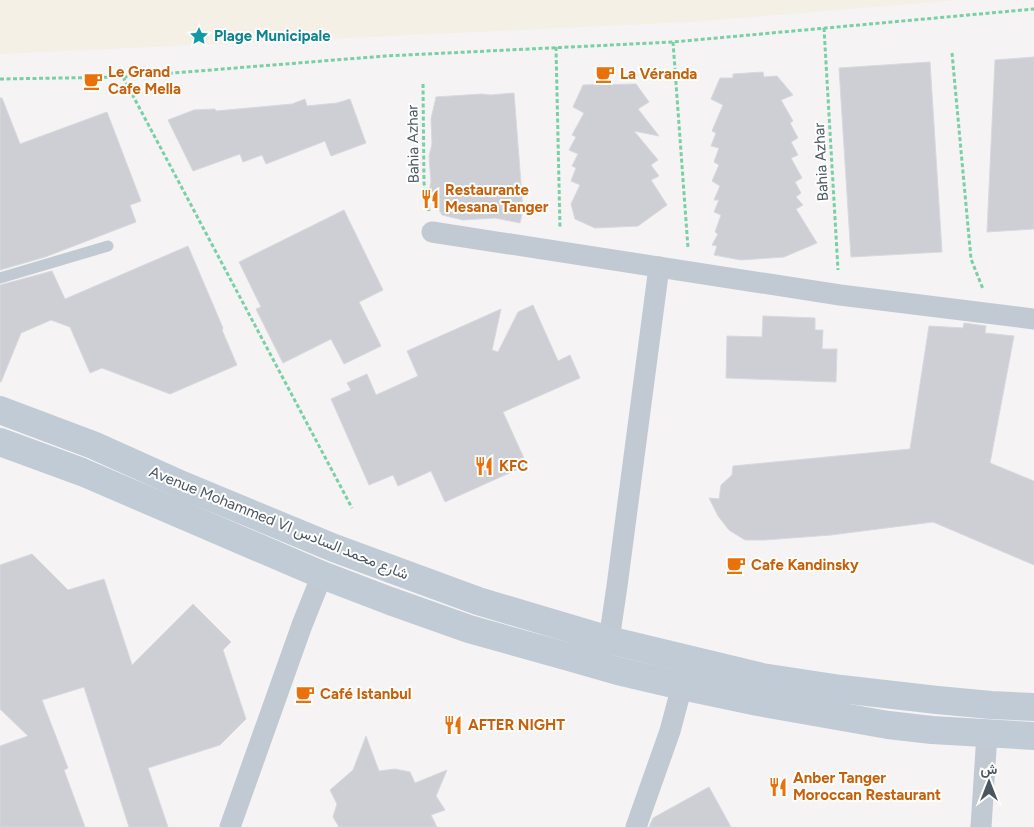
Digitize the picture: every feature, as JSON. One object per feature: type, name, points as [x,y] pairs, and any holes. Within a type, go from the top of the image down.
[{"type":"main road","name":"Avenue Mohammed VI شارع محمد السادس","points":[[0,410],[93,445],[173,481],[334,548],[478,601],[609,640],[762,677],[824,687],[937,700],[1034,707]]},
{"type":"main road","name":"Avenue Mohammed VI شارع محمد السادس","points":[[0,442],[82,472],[322,575],[390,601],[469,628],[618,671],[758,702],[888,725],[932,730],[1034,736]]},
{"type":"street","points":[[432,232],[840,295],[1034,319]]},
{"type":"street","points":[[609,640],[659,267]]},
{"type":"street","points":[[230,827],[302,625],[322,575]]},
{"type":"street","points":[[636,827],[670,731],[682,686]]},
{"type":"street","points":[[981,827],[987,734]]},
{"type":"lane","points":[[0,278],[108,246]]},
{"type":"path","points":[[0,79],[124,77],[384,56],[674,42],[1034,10]]},
{"type":"path","name":"Bahia Azhar","points":[[824,28],[840,295]]},
{"type":"path","points":[[674,42],[690,271]]},
{"type":"path","points":[[556,47],[561,252]]},
{"type":"path","points":[[952,52],[971,259],[993,314]]},
{"type":"path","points":[[124,77],[352,508]]},
{"type":"path","name":"Bahia Azhar","points":[[423,84],[424,183],[432,232]]},
{"type":"sand","name":"Plage Municipale","points":[[0,0],[959,0],[691,22],[0,54]]},
{"type":"building","points":[[1034,57],[1034,229],[987,232],[995,60]]},
{"type":"building","points":[[930,62],[942,252],[851,257],[839,68]]},
{"type":"building","points":[[763,72],[764,77],[777,76],[793,95],[781,100],[793,121],[790,123],[798,138],[791,142],[798,155],[791,158],[802,178],[795,182],[801,193],[796,197],[803,205],[796,209],[817,243],[784,257],[741,260],[714,255],[717,246],[712,245],[718,234],[715,232],[721,215],[714,212],[719,200],[714,200],[720,186],[712,181],[719,165],[714,162],[719,148],[711,146],[716,133],[712,131],[723,105],[711,99],[720,78],[733,78],[733,74]]},
{"type":"building","points":[[636,84],[649,102],[638,109],[659,136],[634,131],[658,160],[651,165],[659,176],[651,180],[667,205],[638,226],[595,228],[575,219],[571,204],[580,185],[571,181],[576,168],[572,166],[578,154],[569,150],[576,137],[572,135],[584,113],[573,107],[583,85]]},
{"type":"building","points":[[514,93],[523,210],[520,223],[495,218],[463,220],[442,215],[429,191],[431,182],[429,156],[432,144],[431,119],[436,97]]},
{"type":"building","points":[[0,98],[2,98],[20,144],[107,112],[141,201],[130,205],[136,222],[45,257],[0,270]]},
{"type":"building","points":[[305,99],[307,106],[337,103],[350,99],[366,143],[331,156],[325,141],[266,164],[262,155],[243,162],[240,154],[193,171],[168,120],[194,110],[215,109],[216,111],[292,104]]},
{"type":"building","points":[[344,210],[383,290],[359,302],[381,346],[344,364],[331,339],[283,363],[256,309],[261,307],[239,262]]},
{"type":"building","points":[[188,246],[237,365],[170,394],[102,368],[90,373],[70,327],[51,320],[21,333],[0,382],[0,285],[52,271],[65,299]]},
{"type":"building","points":[[533,305],[558,361],[570,355],[580,378],[503,412],[527,465],[445,502],[431,471],[398,486],[393,475],[369,485],[331,399],[351,390],[347,383],[367,374],[376,395],[418,376],[407,351],[501,309],[492,350],[498,352],[518,312]]},
{"type":"building","points":[[763,316],[815,318],[815,330],[823,330],[822,349],[837,349],[836,382],[726,378],[727,336],[762,337]]},
{"type":"building","points":[[964,323],[986,326],[985,333],[1014,336],[990,463],[1034,481],[1034,565],[933,522],[831,535],[764,540],[745,540],[729,530],[718,516],[709,498],[719,499],[721,485],[732,475],[733,466],[910,449],[929,326],[963,328]]},
{"type":"building","points":[[32,554],[68,590],[104,579],[132,665],[193,604],[231,642],[223,650],[246,719],[220,745],[148,768],[168,827],[129,827],[84,687],[42,700],[68,768],[64,770],[85,827],[0,827],[0,746],[28,736],[0,709],[0,565]]},
{"type":"building","points":[[366,736],[379,771],[395,769],[410,772],[415,783],[447,770],[436,796],[445,810],[431,815],[437,827],[339,827],[333,817],[337,804],[330,790],[353,770]]},
{"type":"building","points":[[709,787],[731,827],[649,827],[653,818]]},
{"type":"place","name":"Plage Municipale","points":[[199,36]]},
{"type":"place","name":"La Véranda","points":[[605,74]]},
{"type":"place","name":"Le Grand Cafe Mella","points":[[93,81]]},
{"type":"place","name":"Restaurante Mesana Tanger","points":[[430,199]]},
{"type":"place","name":"KFC","points":[[484,466]]},
{"type":"place","name":"Cafe Kandinsky","points":[[736,565]]},
{"type":"place","name":"Café Istanbul","points":[[305,694]]},
{"type":"place","name":"AFTER NIGHT","points":[[453,725]]},
{"type":"place","name":"Anber Tanger Moroccan Restaurant","points":[[778,787]]}]
